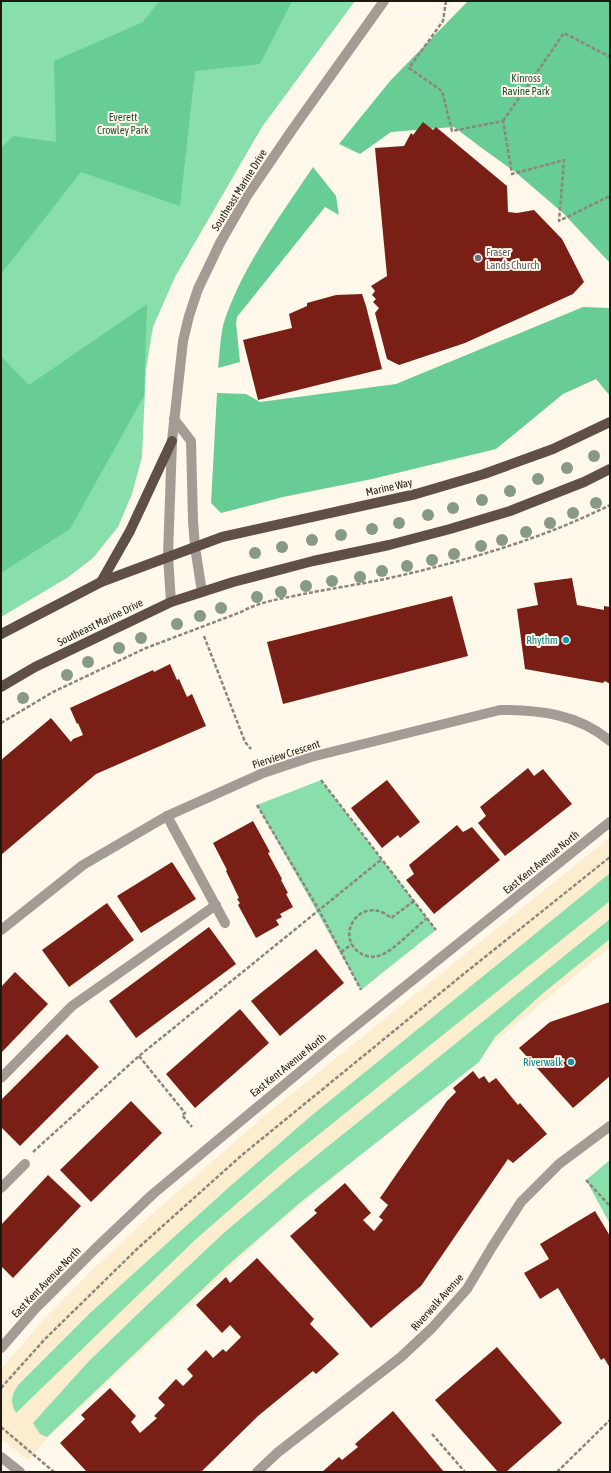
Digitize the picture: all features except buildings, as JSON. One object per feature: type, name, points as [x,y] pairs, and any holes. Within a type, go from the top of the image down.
[{"type":"main road","name":"Marine Way","points":[[168,556],[230,534],[416,494],[484,474],[553,449],[610,422]]},
{"type":"main road","points":[[101,582],[130,531],[172,441]]},
{"type":"main road","points":[[171,602],[313,561],[389,545],[510,511],[584,482],[610,469]]},
{"type":"main road","points":[[1,634],[101,582],[168,556]]},
{"type":"main road","name":"Southeast Marine Drive","points":[[1,687],[35,667],[171,602]]},
{"type":"street","name":"Southeast Marine Drive","points":[[171,602],[168,556],[172,441],[183,341],[198,289],[220,243],[247,196],[384,1]]},
{"type":"street","points":[[174,419],[191,441],[192,521],[202,592]]},
{"type":"street","name":"Pierview Crescent","points":[[1,930],[83,866],[167,816],[263,773],[304,759],[500,710],[528,710],[562,716],[592,728],[610,741]]},
{"type":"street","points":[[167,816],[225,923]]},
{"type":"street","name":"East Kent Avenue North","points":[[1,1348],[36,1309],[83,1261],[153,1194],[338,1040],[610,822]]},
{"type":"street","points":[[1,1078],[72,1006],[216,905]]},
{"type":"street","name":"Riverwalk Avenue","points":[[257,1472],[278,1453],[401,1357],[432,1328],[467,1289],[521,1202],[559,1164],[610,1126]]},
{"type":"street","points":[[1,1188],[25,1164]]},
{"type":"street","points":[[1,1456],[20,1472]]},
{"type":"path","points":[[446,1],[442,20],[408,68],[442,91],[452,131],[503,120],[564,33],[610,57]]},
{"type":"path","points":[[503,120],[512,174],[564,160],[558,221],[610,196]]},
{"type":"path","points":[[1,723],[53,692],[146,648],[241,612],[252,606],[284,598],[385,579],[458,561],[526,540],[592,514],[610,505]]},
{"type":"path","points":[[204,636],[245,742],[251,749]]},
{"type":"path","points":[[321,780],[436,930]]},
{"type":"path","points":[[257,805],[319,910],[361,990]]},
{"type":"path","points":[[1,1388],[45,1339],[137,1249],[242,1155],[610,857]]},
{"type":"path","points":[[25,1164],[34,1150],[138,1056],[382,859]]},
{"type":"path","points":[[414,901],[391,918],[385,914],[372,910],[358,915],[350,928],[352,944],[357,951],[372,957],[381,956],[427,918]]},
{"type":"path","points":[[341,952],[352,944]]},
{"type":"path","points":[[138,1056],[185,1113],[182,1115],[192,1127]]},
{"type":"path","points":[[586,1180],[610,1206]]},
{"type":"path","points":[[557,1472],[610,1420]]},
{"type":"path","points":[[1,1427],[54,1472]]},
{"type":"path","points":[[432,1434],[466,1472]]},
{"type":"shaded area","points":[[610,837],[610,947],[487,1048],[265,1235],[47,1439],[28,1460],[1,1439],[1,1369],[45,1318],[92,1270],[150,1216],[263,1117]]},
{"type":"green space","name":"Everett Crowley Park","points":[[1,1],[355,1],[262,127],[175,277],[153,327],[146,369],[142,457],[132,494],[118,527],[93,558],[67,578],[1,617]]},
{"type":"green space","points":[[159,1],[292,1],[260,64],[195,71],[180,206],[81,172],[1,274],[1,148],[13,136],[56,142],[54,61],[143,22]]},
{"type":"green space","name":"Kinross Ravine Park","points":[[468,1],[610,1],[610,263],[563,213],[514,171],[454,127],[391,132],[360,154],[339,144],[390,81]]},
{"type":"green space","points":[[313,167],[336,196],[339,215],[325,207],[237,317],[236,323],[240,362],[218,368],[223,325],[242,279],[264,240]]},
{"type":"green space","points":[[147,304],[144,396],[70,529],[1,573],[1,356],[29,385]]},
{"type":"green space","points":[[583,307],[610,308],[610,396],[596,379],[563,394],[496,449],[372,479],[283,497],[221,513],[211,503],[217,393],[246,394],[260,402],[396,384]]},
{"type":"green space","points":[[321,780],[436,930],[361,990],[257,805]]},
{"type":"green space","points":[[610,873],[610,901],[282,1164],[195,1240],[16,1413],[12,1399],[18,1385],[90,1313],[227,1189],[311,1116]]},
{"type":"green space","points":[[610,919],[610,939],[542,994],[495,1037],[479,1062],[302,1201],[227,1266],[47,1437],[40,1434],[33,1423],[89,1361],[226,1231],[290,1177]]},
{"type":"green space","points":[[610,1160],[610,1224],[586,1180]]},
{"type":"place","name":"Fraser Lands Church","points":[[478,258]]},
{"type":"place","name":"Rhythm","points":[[566,640]]},
{"type":"place","name":"Riverwalk","points":[[571,1062]]}]
